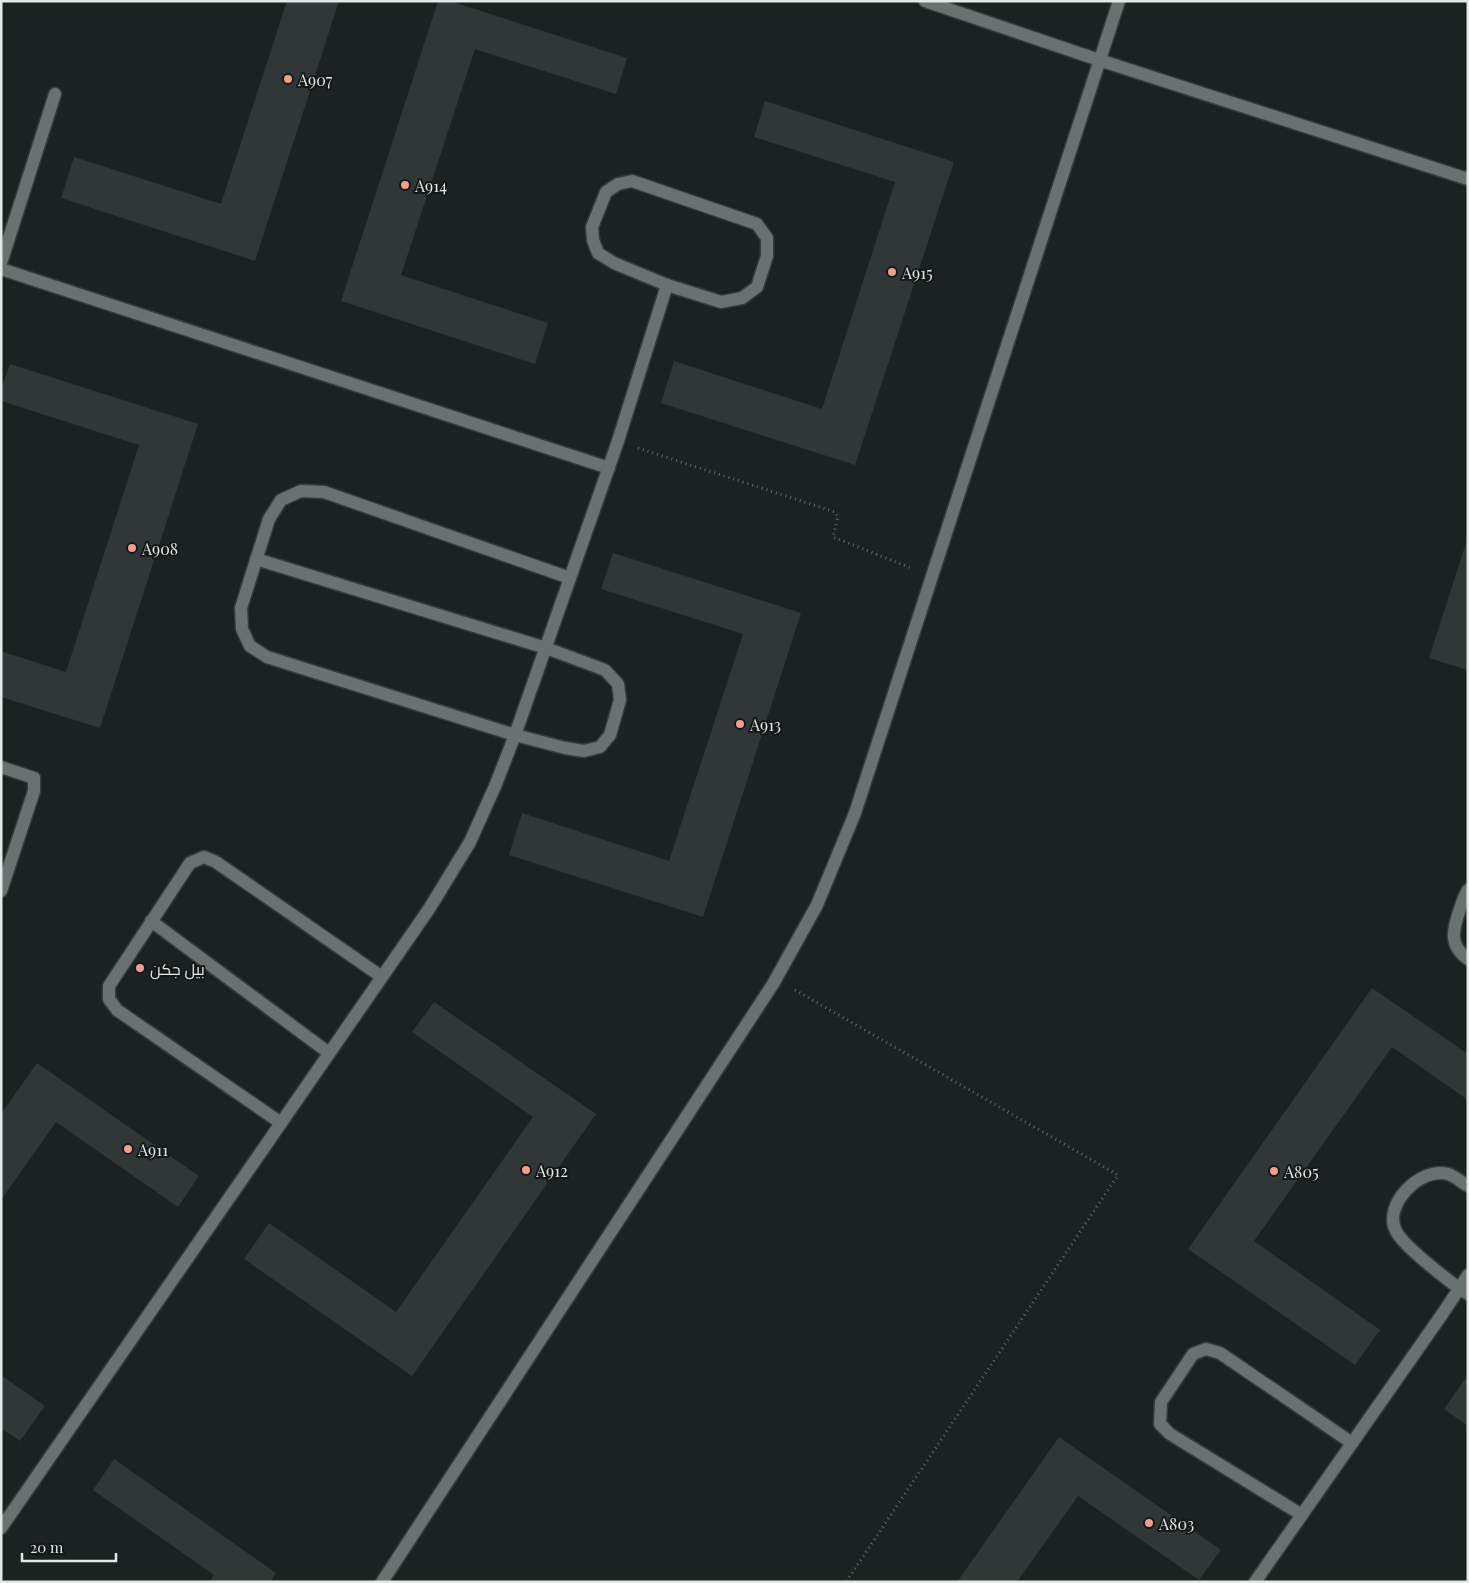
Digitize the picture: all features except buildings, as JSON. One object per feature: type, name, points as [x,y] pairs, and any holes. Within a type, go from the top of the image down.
[{"type":"street","points":[[925,1],[1099,60],[1468,179]]},
{"type":"street","points":[[382,1582],[776,979],[817,905],[855,813],[1119,1]]},
{"type":"street","points":[[1,263],[55,94]]},
{"type":"street","points":[[632,181],[757,224],[767,238],[767,256],[757,287],[742,298],[721,302],[667,285],[614,264],[598,253],[593,240],[592,226],[606,192],[618,184],[632,181]]},
{"type":"street","points":[[1,269],[609,468]]},
{"type":"street","points":[[1,1528],[6,1512],[281,1123],[429,909],[470,842],[496,784],[546,648],[618,441],[667,285]]},
{"type":"street","points":[[256,559],[546,648],[605,670],[618,684],[620,700],[610,735],[600,747],[584,751],[515,735],[267,657],[250,646],[242,629],[241,608],[256,559],[269,519],[281,500],[301,491],[324,492],[570,578]]},
{"type":"street","points":[[1,767],[34,778],[34,791],[6,857],[1,891]]},
{"type":"street","points":[[281,1123],[117,1010],[109,1000],[109,986],[190,863],[204,857],[216,862],[382,977]]},
{"type":"street","points":[[1468,890],[1453,927],[1454,942],[1461,954],[1468,959]]},
{"type":"street","points":[[151,922],[329,1053]]},
{"type":"street","points":[[1463,1291],[1406,1244],[1395,1230],[1393,1216],[1396,1204],[1416,1180],[1432,1174],[1448,1174],[1468,1186]]},
{"type":"street","points":[[1255,1582],[1352,1443],[1463,1291],[1468,1275]]},
{"type":"street","points":[[1302,1516],[1170,1434],[1160,1424],[1161,1402],[1193,1354],[1206,1348],[1220,1353],[1352,1443]]},
{"type":"path","points":[[618,441],[835,512],[838,517],[833,537],[931,576]]},
{"type":"path","points":[[776,979],[1118,1175],[846,1582]]},
{"type":"place","name":"A907","points":[[288,79]]},
{"type":"place","name":"A914","points":[[405,185]]},
{"type":"place","name":"A915","points":[[892,272]]},
{"type":"place","name":"A908","points":[[132,548]]},
{"type":"place","name":"A913","points":[[740,724]]},
{"type":"place","name":"بيل جكن","points":[[140,968]]},
{"type":"place","name":"A911","points":[[128,1149]]},
{"type":"place","name":"A912","points":[[526,1170]]},
{"type":"place","name":"A805","points":[[1274,1171]]},
{"type":"place","name":"A803","points":[[1149,1523]]}]
